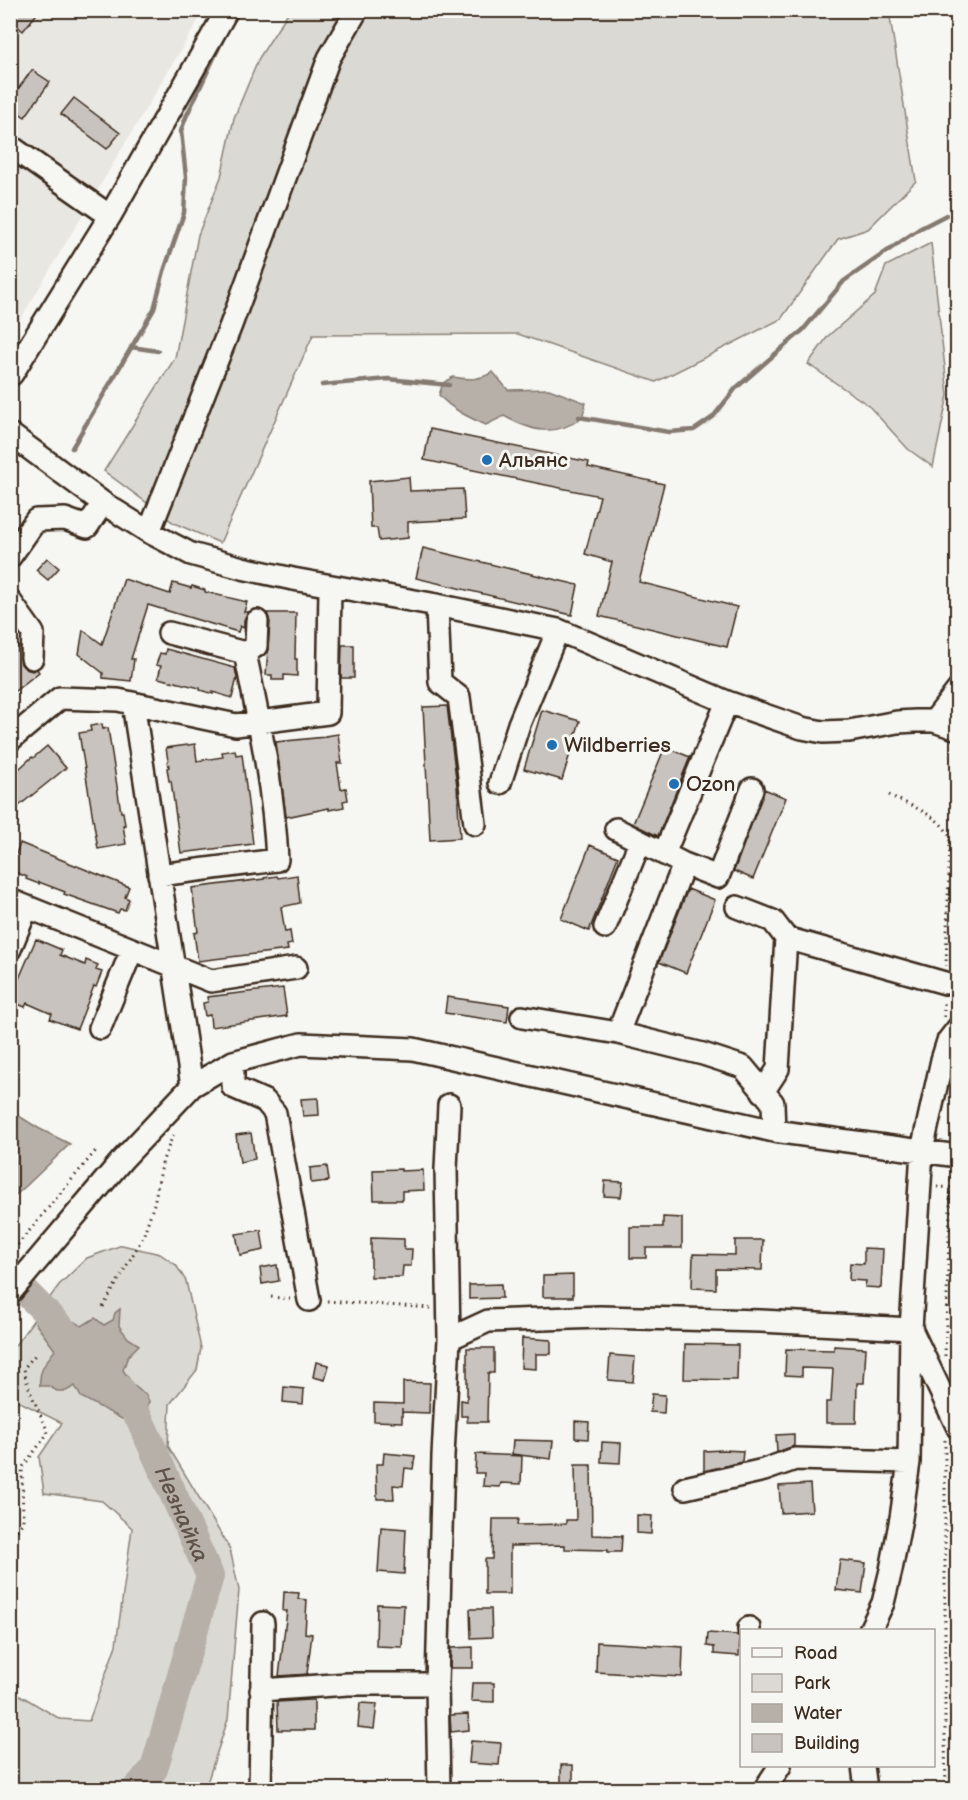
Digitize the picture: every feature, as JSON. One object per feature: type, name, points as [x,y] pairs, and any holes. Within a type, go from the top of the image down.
[{"type":"street","points":[[10,375],[110,216],[227,10]]},
{"type":"street","points":[[149,532],[231,325],[329,58],[357,10]]},
{"type":"street","points":[[10,146],[110,216]]},
{"type":"street","points":[[10,434],[103,503],[149,532],[191,554],[242,568],[558,630],[727,702],[802,728],[823,732],[897,722],[934,721],[957,729]]},
{"type":"street","points":[[10,557],[36,520],[65,519],[87,527],[103,503]]},
{"type":"street","points":[[10,740],[60,698],[118,700],[236,725],[328,713],[330,586]]},
{"type":"street","points":[[10,601],[33,633],[32,658]]},
{"type":"street","points":[[436,605],[440,682],[459,696],[475,824]]},
{"type":"street","points":[[169,633],[245,653],[256,646],[257,621]]},
{"type":"street","points":[[500,783],[519,724],[558,630]]},
{"type":"street","points":[[159,875],[277,860],[276,834],[259,722],[245,653]]},
{"type":"street","points":[[934,721],[957,690]]},
{"type":"street","points":[[664,854],[727,702]]},
{"type":"street","points":[[133,703],[192,1086]]},
{"type":"street","points":[[934,721],[957,746]]},
{"type":"street","points":[[616,830],[684,864],[718,877],[752,789]]},
{"type":"street","points":[[604,927],[640,842]]},
{"type":"street","points":[[618,1033],[684,864]]},
{"type":"street","points":[[10,949],[19,904],[211,981],[296,968]]},
{"type":"street","points":[[737,907],[774,921],[786,938],[778,1069],[763,1092]]},
{"type":"street","points":[[786,938],[945,983]]},
{"type":"street","points":[[100,1028],[132,950]]},
{"type":"street","points":[[522,1017],[618,1033],[703,1054],[743,1067],[773,1103],[774,1131]]},
{"type":"street","points":[[870,1629],[883,1603],[891,1570],[909,1462],[911,1329],[922,1150],[950,1028]]},
{"type":"street","points":[[10,1293],[123,1159],[192,1086],[233,1062],[301,1044],[412,1049],[774,1131],[957,1156]]},
{"type":"street","points":[[233,1062],[233,1088],[265,1101],[275,1113],[309,1300]]},
{"type":"street","points":[[439,1790],[437,1684],[443,1456],[449,1339],[446,1169],[449,1105]]},
{"type":"street","points":[[449,1339],[488,1321],[600,1317],[761,1321],[911,1329]]},
{"type":"street","points":[[911,1329],[951,1431]]},
{"type":"street","points":[[685,1488],[764,1470],[795,1458],[909,1462]]},
{"type":"street","points":[[260,1790],[263,1623]]},
{"type":"street","points":[[261,1690],[348,1684],[437,1684]]},
{"type":"street","points":[[765,1790],[779,1767]]},
{"type":"street","points":[[863,1767],[867,1789]]},
{"type":"path","points":[[889,795],[939,821],[946,828],[950,838],[945,983],[950,1028]]},
{"type":"path","points":[[103,1307],[142,1237],[154,1204],[163,1160],[175,1128]]},
{"type":"path","points":[[10,1254],[98,1148]]},
{"type":"path","points":[[945,1365],[951,1178]]},
{"type":"path","points":[[271,1297],[449,1310]]},
{"type":"path","points":[[10,1539],[23,1522],[22,1468],[48,1433],[26,1384],[24,1368],[35,1355]]},
{"type":"path","points":[[946,1790],[951,1431]]},
{"type":"shaded area","points":[[11,11],[204,11],[11,335]]},
{"type":"green space","points":[[289,11],[889,11],[916,181],[868,229],[838,239],[781,319],[656,382],[518,334],[313,335],[220,543],[174,523],[104,471],[175,358],[198,235],[221,177],[234,118],[259,58]]},
{"type":"green space","points":[[931,243],[948,395],[933,467],[908,449],[868,405],[808,364],[828,336],[875,295],[886,266]]},
{"type":"green space","points":[[122,1245],[160,1254],[176,1265],[186,1281],[201,1348],[197,1370],[170,1404],[168,1446],[230,1549],[239,1590],[228,1719],[205,1789],[11,1789],[10,1689],[60,1719],[89,1721],[116,1645],[132,1528],[102,1501],[44,1493],[39,1457],[62,1423],[14,1399],[11,1388],[11,1351],[59,1285],[87,1258]]},
{"type":"water","points":[[493,372],[508,390],[549,389],[586,403],[582,418],[553,430],[534,429],[504,416],[486,425],[454,409],[439,395],[443,383],[453,377],[474,379]]},
{"type":"water","points":[[11,1111],[70,1144],[11,1199]]},
{"type":"water","points":[[120,1309],[119,1326],[128,1338],[139,1345],[128,1356],[123,1370],[133,1385],[146,1395],[149,1401],[146,1414],[140,1420],[122,1419],[81,1397],[75,1386],[66,1391],[57,1391],[49,1386],[40,1386],[41,1371],[55,1350],[35,1323],[45,1310],[82,1326],[95,1318],[104,1325],[113,1320],[115,1313]]},
{"type":"building","points":[[10,10],[40,10],[23,31],[10,20]]},
{"type":"building","points":[[32,70],[50,82],[25,117],[10,107],[10,100]]},
{"type":"building","points":[[74,98],[120,133],[107,149],[61,114]]},
{"type":"building","points":[[430,429],[589,462],[588,467],[664,484],[639,582],[737,607],[727,647],[599,616],[612,562],[585,554],[600,496],[424,460]]},
{"type":"building","points":[[409,477],[410,491],[463,489],[465,519],[408,522],[408,538],[379,541],[377,528],[371,528],[369,481]]},
{"type":"building","points":[[423,548],[578,585],[572,615],[416,578]]},
{"type":"building","points":[[47,558],[59,568],[48,580],[36,570]]},
{"type":"building","points":[[124,579],[170,594],[173,583],[191,588],[192,586],[205,590],[205,592],[247,602],[244,612],[248,612],[244,620],[244,628],[240,626],[238,632],[148,605],[131,659],[134,659],[131,681],[103,678],[103,673],[79,654],[83,630],[102,644]]},
{"type":"building","points":[[267,613],[296,613],[297,676],[284,675],[284,680],[272,680],[272,675],[266,675],[270,622]]},
{"type":"building","points":[[10,637],[20,648],[21,664],[26,669],[32,671],[37,669],[39,672],[10,695]]},
{"type":"building","points":[[342,645],[354,645],[354,678],[341,678]]},
{"type":"building","points":[[166,649],[235,668],[237,678],[232,698],[158,678],[161,666],[156,665],[160,653],[165,654]]},
{"type":"building","points":[[447,706],[457,786],[460,838],[430,840],[423,707]]},
{"type":"building","name":"Wildberries","points":[[542,710],[580,721],[562,780],[524,769]]},
{"type":"building","points":[[102,724],[103,729],[108,728],[121,812],[123,812],[126,844],[98,849],[79,733],[91,731],[90,726]]},
{"type":"building","points":[[338,734],[342,763],[337,763],[341,789],[346,788],[348,800],[343,801],[344,807],[286,817],[276,742]]},
{"type":"building","points":[[195,744],[197,761],[223,757],[222,752],[235,750],[236,755],[242,754],[253,844],[181,853],[171,781],[169,781],[167,768],[169,767],[166,748]]},
{"type":"building","points":[[47,746],[66,768],[10,813],[10,777]]},
{"type":"building","points":[[665,747],[690,757],[658,836],[633,824]]},
{"type":"building","points":[[764,789],[786,798],[753,879],[734,871]]},
{"type":"building","points":[[20,843],[129,887],[125,897],[129,899],[125,910],[120,909],[118,913],[26,879],[27,877],[10,870]]},
{"type":"building","points":[[590,845],[618,857],[589,931],[561,919]]},
{"type":"building","points":[[297,875],[300,903],[281,907],[285,932],[290,931],[292,944],[287,945],[288,950],[198,961],[194,933],[198,932],[192,888]]},
{"type":"building","points":[[688,889],[715,900],[686,973],[659,962]]},
{"type":"building","points":[[36,939],[62,950],[60,955],[85,965],[86,960],[98,965],[96,970],[102,972],[77,1029],[50,1019],[52,1014],[27,1003],[25,1007],[13,1002],[15,998],[10,996]]},
{"type":"building","points":[[283,988],[287,1016],[211,1027],[210,1015],[205,1016],[203,1003],[208,1002],[207,997]]},
{"type":"building","points":[[447,997],[509,1006],[507,1022],[445,1013]]},
{"type":"building","points":[[318,1098],[319,1115],[303,1116],[301,1099]]},
{"type":"building","points":[[251,1133],[255,1159],[240,1162],[236,1135]]},
{"type":"building","points":[[327,1166],[329,1181],[311,1183],[310,1168]]},
{"type":"building","points":[[401,1169],[401,1171],[423,1170],[424,1190],[402,1191],[402,1200],[374,1200],[373,1170]]},
{"type":"building","points":[[605,1181],[623,1182],[621,1197],[604,1196]]},
{"type":"building","points":[[663,1217],[682,1218],[682,1248],[646,1248],[646,1258],[630,1258],[630,1227],[663,1227]]},
{"type":"building","points":[[261,1230],[264,1250],[240,1255],[236,1234]]},
{"type":"building","points":[[371,1238],[404,1239],[404,1249],[412,1249],[411,1266],[403,1266],[402,1277],[371,1277]]},
{"type":"building","points":[[735,1240],[763,1240],[762,1270],[716,1269],[716,1289],[692,1288],[693,1254],[735,1255]]},
{"type":"building","points":[[864,1248],[883,1249],[881,1288],[865,1287],[866,1281],[849,1280],[850,1263],[864,1264]]},
{"type":"building","points":[[277,1265],[279,1281],[262,1284],[260,1268]]},
{"type":"building","points":[[573,1275],[573,1297],[543,1297],[543,1276]]},
{"type":"building","points":[[501,1284],[502,1298],[469,1299],[469,1285]]},
{"type":"building","points":[[522,1338],[551,1340],[551,1354],[536,1354],[536,1369],[521,1368]]},
{"type":"building","points":[[685,1344],[738,1345],[737,1380],[684,1379]]},
{"type":"building","points":[[834,1346],[866,1348],[864,1383],[857,1383],[856,1423],[826,1423],[826,1402],[831,1402],[833,1369],[802,1368],[802,1376],[785,1375],[786,1349],[834,1350]]},
{"type":"building","points":[[467,1348],[494,1348],[494,1373],[488,1373],[487,1422],[467,1422],[467,1416],[461,1416],[461,1400],[467,1401]]},
{"type":"building","points":[[610,1355],[635,1357],[633,1382],[608,1380]]},
{"type":"building","points":[[316,1362],[329,1365],[325,1380],[313,1377]]},
{"type":"building","points":[[403,1382],[430,1383],[429,1413],[402,1412],[402,1422],[374,1421],[374,1403],[403,1404]]},
{"type":"building","points":[[284,1387],[304,1389],[303,1404],[283,1402]]},
{"type":"building","points":[[652,1394],[665,1395],[664,1413],[650,1412]]},
{"type":"building","points":[[575,1421],[589,1422],[588,1439],[575,1438]]},
{"type":"building","points":[[794,1434],[794,1446],[777,1452],[776,1435]]},
{"type":"building","points":[[513,1440],[553,1441],[551,1459],[512,1454]]},
{"type":"building","points":[[602,1442],[621,1443],[620,1463],[601,1462]]},
{"type":"building","points":[[704,1451],[743,1451],[742,1462],[704,1471]]},
{"type":"building","points":[[384,1453],[415,1456],[413,1469],[405,1468],[403,1486],[393,1485],[394,1499],[377,1499],[376,1464],[383,1464]]},
{"type":"building","points":[[476,1454],[522,1456],[521,1484],[501,1483],[500,1487],[483,1486],[484,1473],[475,1473]]},
{"type":"building","points":[[575,1465],[591,1465],[592,1535],[622,1536],[621,1552],[565,1549],[565,1545],[510,1546],[510,1594],[485,1594],[485,1559],[492,1559],[493,1519],[518,1519],[517,1525],[566,1524],[566,1520],[576,1520]]},
{"type":"building","points":[[810,1484],[812,1511],[781,1513],[779,1486]]},
{"type":"building","points":[[637,1515],[652,1516],[651,1534],[637,1533]]},
{"type":"building","points":[[381,1527],[406,1529],[404,1574],[378,1572]]},
{"type":"building","points":[[840,1560],[866,1563],[862,1593],[836,1590]]},
{"type":"building","points":[[284,1592],[299,1593],[298,1599],[307,1600],[305,1633],[312,1634],[307,1674],[309,1674],[279,1676],[287,1611],[283,1611]]},
{"type":"building","points":[[377,1604],[404,1605],[402,1647],[376,1646]]},
{"type":"building","points":[[470,1609],[491,1609],[492,1637],[471,1638]]},
{"type":"building","points":[[708,1633],[737,1635],[740,1638],[739,1656],[714,1654],[714,1647],[707,1646]]},
{"type":"building","points":[[597,1642],[683,1647],[682,1677],[596,1672]]},
{"type":"building","points":[[473,1647],[473,1668],[450,1668],[451,1648]]},
{"type":"building","points":[[472,1683],[494,1683],[494,1702],[471,1701]]},
{"type":"building","points":[[314,1700],[314,1730],[278,1730],[277,1702]]},
{"type":"building","points":[[360,1703],[377,1704],[374,1729],[358,1727]]},
{"type":"building","points":[[468,1714],[469,1730],[451,1732],[450,1715]]},
{"type":"building","points":[[471,1741],[501,1743],[499,1765],[469,1763]]},
{"type":"building","points":[[561,1765],[573,1765],[573,1787],[561,1787]]},
{"type":"waterway","points":[[72,448],[154,309],[184,213],[186,177],[181,131],[229,26]]},
{"type":"waterway","points":[[579,417],[669,432],[694,430],[713,417],[736,388],[803,330],[844,281],[919,229],[946,215]]},
{"type":"waterway","points":[[131,347],[158,351]]},
{"type":"waterway","points":[[322,385],[388,379],[449,385]]},
{"type":"waterway","name":"Незнайка","points":[[10,1276],[72,1339]]},
{"type":"waterway","name":"Незнайка","points":[[119,1388],[140,1420],[210,1576],[154,1769],[135,1790]]},
{"type":"place","name":"Альянс","points":[[487,460]]},
{"type":"place","name":"Wildberries","points":[[552,745]]},
{"type":"place","name":"Ozon","points":[[674,784]]}]
